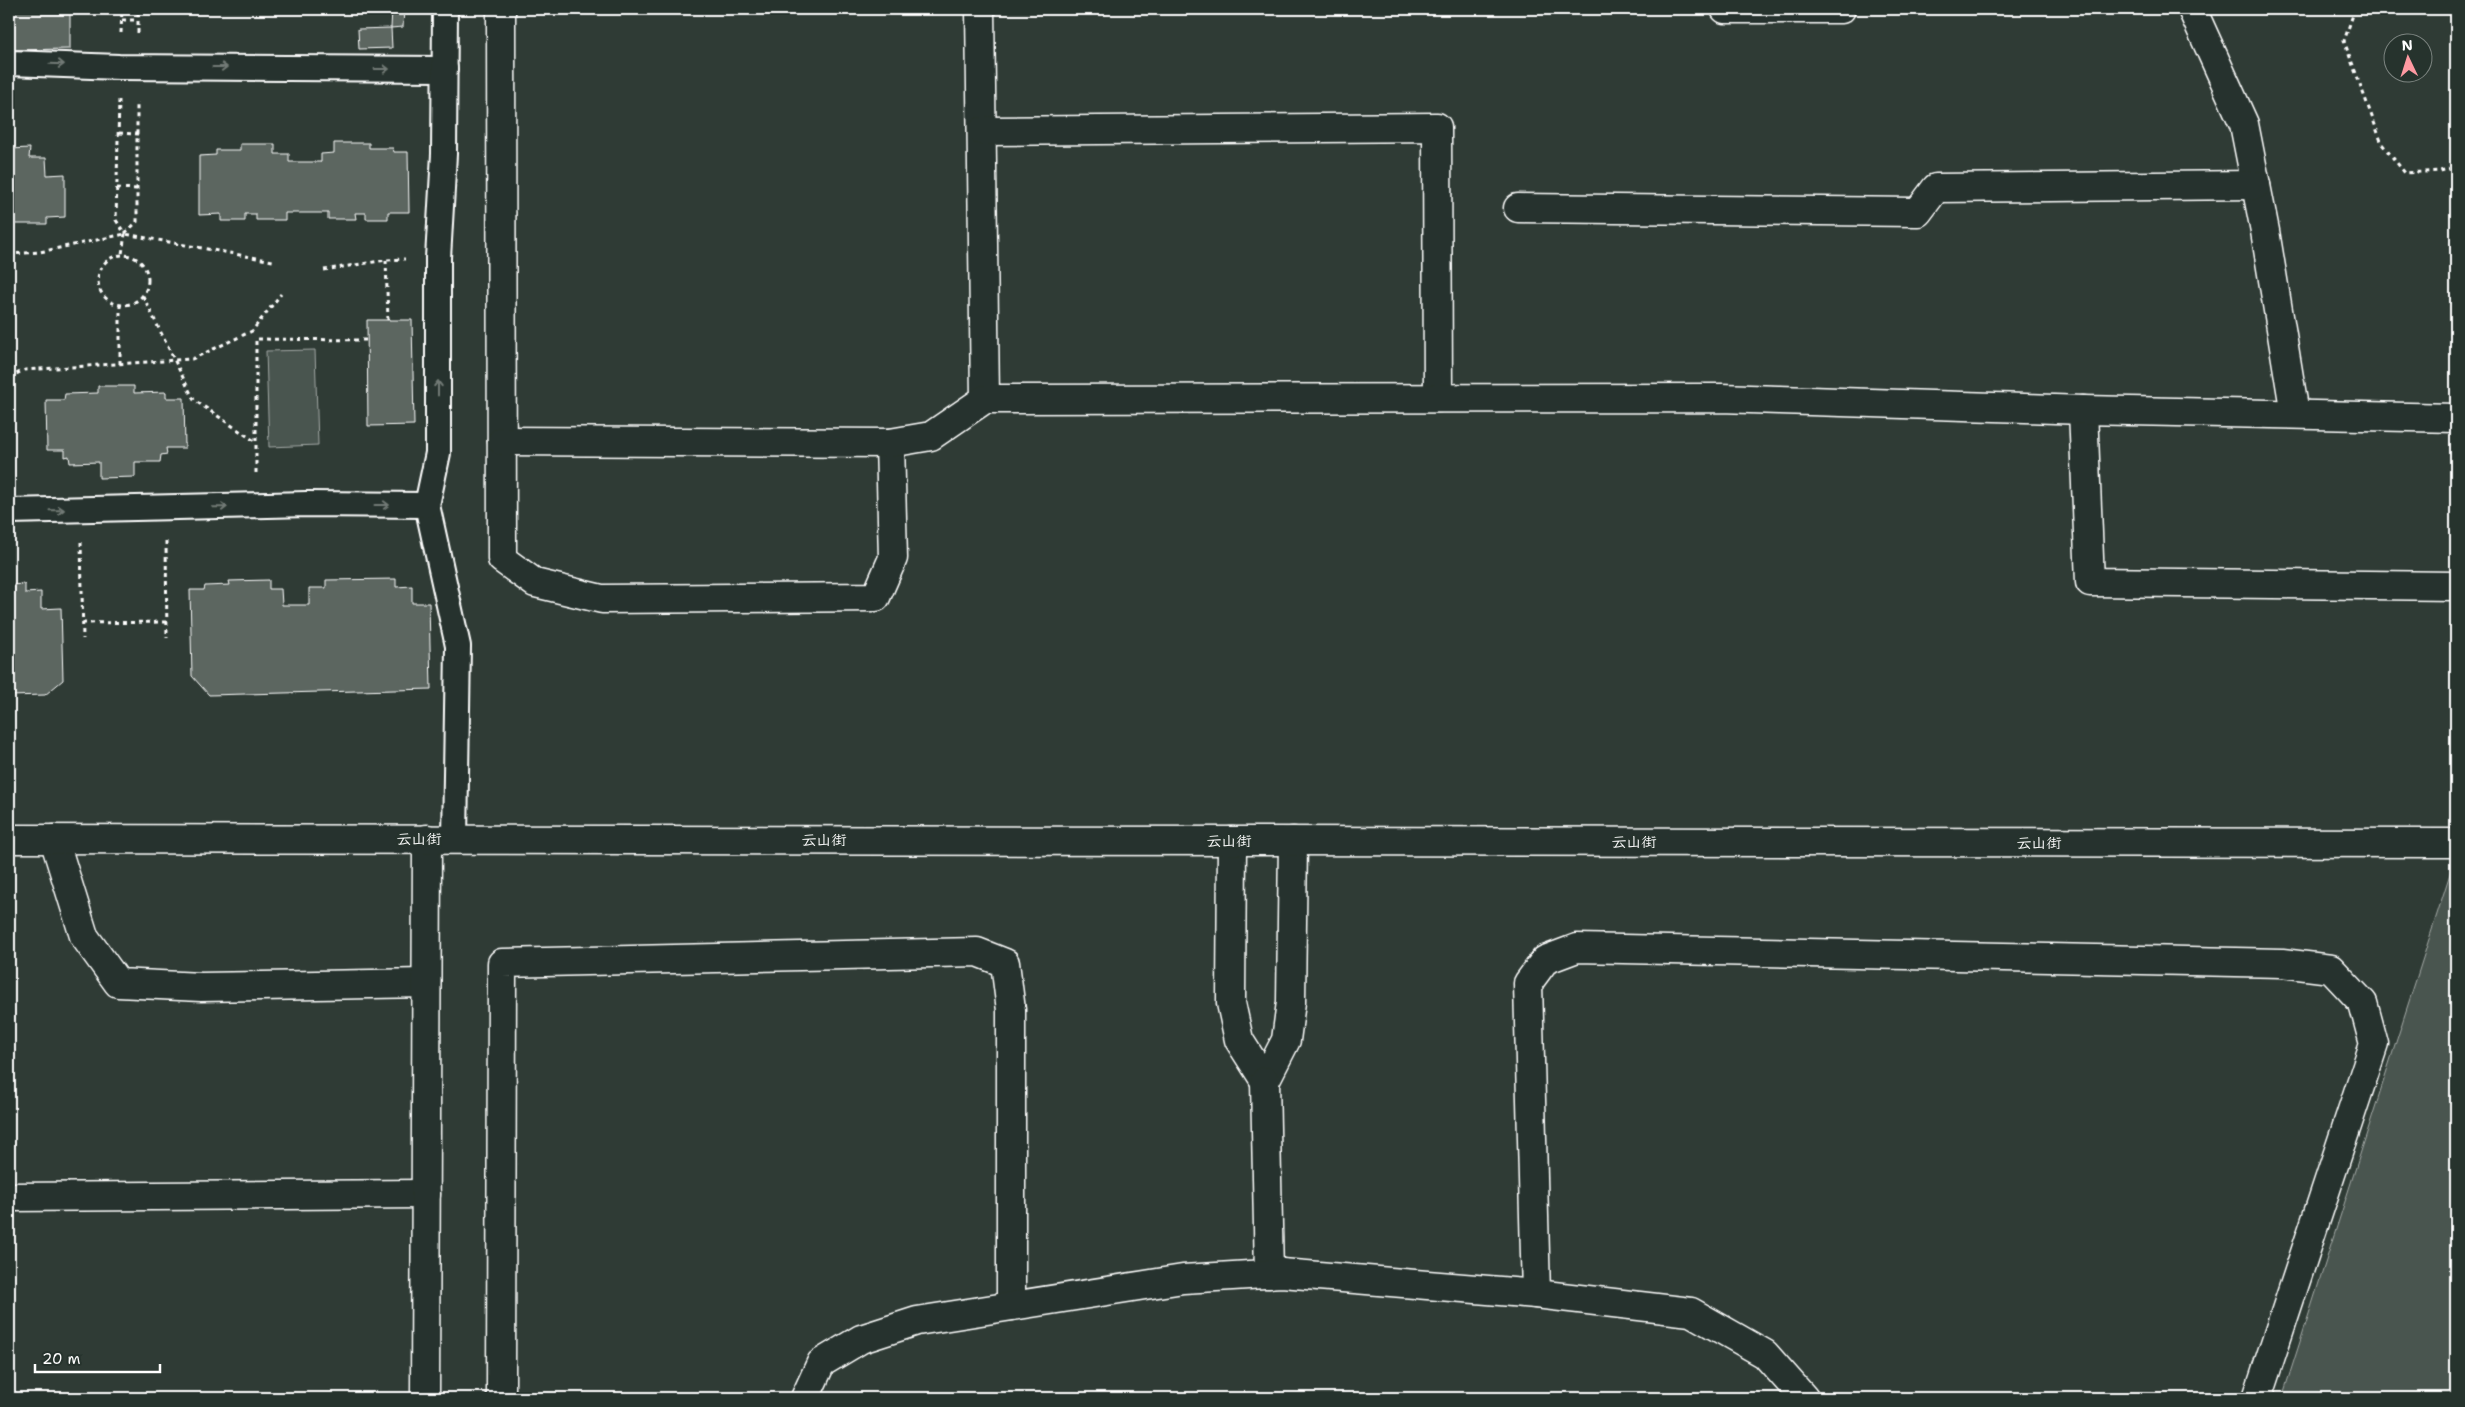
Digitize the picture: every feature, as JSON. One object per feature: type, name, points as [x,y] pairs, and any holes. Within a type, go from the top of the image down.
[{"type":"street","points":[[501,9],[502,559],[535,583],[602,599],[876,597],[893,558],[890,443]]},
{"type":"street","points":[[980,9],[985,399]]},
{"type":"street","points":[[1726,9],[1841,9]]},
{"type":"street","points":[[2192,9],[2244,124],[2295,414]]},
{"type":"street","points":[[982,131],[1437,127],[1438,398]]},
{"type":"street","points":[[1518,208],[1918,212],[1936,188],[2256,185]]},
{"type":"street","points":[[502,441],[890,443],[931,436],[985,399],[1721,398],[2083,410],[2456,418]]},
{"type":"street","points":[[2083,410],[2090,582],[2456,586]]},
{"type":"street","name":"云山街","points":[[9,839],[2449,843]]},
{"type":"street","points":[[54,839],[84,936],[118,983],[201,987],[426,983]]},
{"type":"street","points":[[425,1398],[427,839]]},
{"type":"street","points":[[1232,841],[1231,1003],[1239,1040],[1265,1081]]},
{"type":"street","points":[[1269,1274],[1265,1081],[1286,1040],[1292,1002],[1293,841]]},
{"type":"street","points":[[1536,1294],[1528,983],[1545,960],[1577,948],[2282,963],[2331,969],[2363,1003],[2374,1044],[2257,1398]]},
{"type":"street","points":[[501,1398],[502,963],[977,952],[1005,963],[1011,1010],[1011,1306]]},
{"type":"street","points":[[9,1197],[426,1194]]},
{"type":"street","points":[[806,1398],[820,1363],[861,1339],[917,1321],[1183,1279],[1282,1273],[1536,1294],[1691,1312],[1765,1354],[1804,1398]]},
{"type":"lane","points":[[445,9],[444,154],[438,258],[438,453],[427,505],[458,646],[454,840]]},
{"type":"lane","points":[[9,63],[128,67],[445,69]]},
{"type":"lane","points":[[9,511],[427,505]]},
{"type":"path","points":[[122,9],[138,134],[137,222],[125,234],[122,254]]},
{"type":"path","points":[[125,234],[116,220],[119,133],[128,67],[138,20],[138,9]]},
{"type":"path","points":[[2355,9],[2344,41],[2382,144],[2405,174],[2456,167]]},
{"type":"path","points":[[122,20],[138,20]]},
{"type":"path","points":[[119,133],[138,134]]},
{"type":"path","points":[[117,188],[138,189]]},
{"type":"path","points":[[9,254],[40,252],[125,234],[273,261]]},
{"type":"path","points":[[122,254],[138,259],[148,272],[147,288],[143,296],[136,302],[120,305],[105,298],[98,283],[98,274],[107,260],[122,254]]},
{"type":"path","points":[[324,270],[386,260],[438,258]]},
{"type":"path","points":[[386,260],[388,320]]},
{"type":"path","points":[[9,377],[25,370],[192,360],[252,331],[281,294]]},
{"type":"path","points":[[143,296],[194,400],[256,442]]},
{"type":"path","points":[[120,305],[120,364]]},
{"type":"path","points":[[252,331],[256,339],[256,506]]},
{"type":"path","points":[[256,339],[367,340]]},
{"type":"path","points":[[165,508],[167,638]]},
{"type":"path","points":[[81,510],[83,639]]},
{"type":"path","points":[[82,623],[166,622]]},
{"type":"shaded area","points":[[315,350],[318,445],[269,447],[266,351]]},
{"type":"shaded area","points":[[2456,855],[2456,1398],[2282,1398]]},
{"type":"building","points":[[9,9],[70,9],[70,49],[9,50]]},
{"type":"building","points":[[392,9],[404,9],[403,27],[391,28]]},
{"type":"building","points":[[391,28],[392,48],[359,49],[358,29]]},
{"type":"building","points":[[334,143],[369,143],[369,148],[393,148],[394,152],[408,152],[409,212],[388,212],[388,219],[366,219],[366,213],[355,213],[356,219],[328,219],[328,213],[285,213],[285,220],[256,220],[256,214],[245,214],[245,221],[221,221],[221,214],[199,215],[199,156],[216,155],[216,150],[240,150],[240,144],[275,144],[275,154],[289,154],[289,162],[321,162],[321,154],[334,153]]},
{"type":"building","points":[[30,148],[29,158],[46,158],[47,175],[65,174],[65,217],[47,218],[47,224],[9,224],[9,149]]},
{"type":"building","points":[[367,320],[412,320],[414,425],[368,426]]},
{"type":"building","points":[[98,386],[134,386],[134,393],[166,392],[166,398],[184,398],[185,448],[166,448],[167,454],[161,455],[160,462],[135,462],[135,477],[99,478],[99,462],[70,463],[69,456],[65,457],[65,450],[47,450],[46,400],[64,400],[65,394],[98,393]]},
{"type":"building","points":[[396,579],[396,587],[412,586],[412,603],[429,603],[431,689],[209,695],[192,676],[190,590],[204,590],[205,586],[230,585],[229,581],[269,580],[269,589],[281,589],[282,605],[309,605],[309,588],[326,588],[326,580]]},
{"type":"building","points":[[25,584],[25,593],[41,592],[41,609],[61,608],[63,680],[45,695],[9,696],[9,585]]}]
